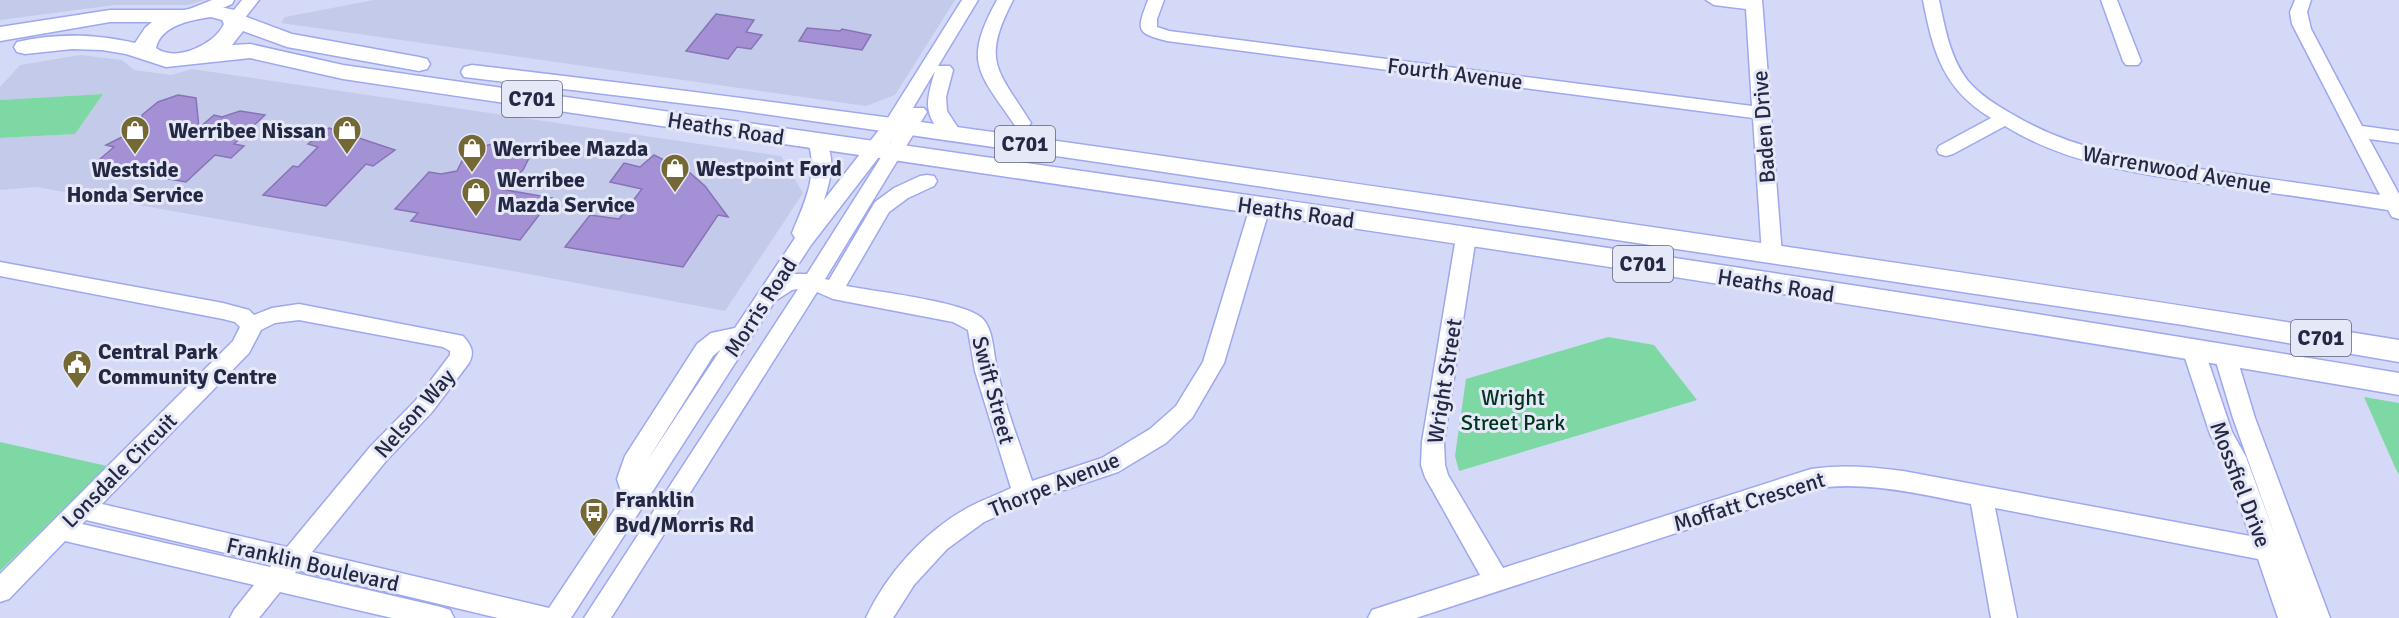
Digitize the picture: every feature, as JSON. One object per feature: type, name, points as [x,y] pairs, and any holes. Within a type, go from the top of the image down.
[{"type":"main road","name":"C701","points":[[0,34],[110,16],[219,12],[231,13],[233,32],[226,40],[208,51],[192,57],[170,60],[155,58],[124,46],[97,42],[49,43],[0,51]]},
{"type":"main road","name":"Heaths Road","points":[[231,13],[287,40],[416,64],[729,102],[901,126],[2183,315],[2399,351]]},
{"type":"main road","name":"C701","points":[[148,54],[145,44],[153,33],[169,22],[191,14]]},
{"type":"main road","name":"Heaths Road","points":[[192,57],[232,51],[258,52],[343,72],[1466,237],[2193,349],[2399,384]]},
{"type":"main road","points":[[1260,207],[1269,180]]},
{"type":"main road","points":[[2183,315],[2193,349]]},
{"type":"main road","points":[[2216,321],[2225,355]]},
{"type":"street","points":[[231,13],[251,0]]},
{"type":"street","name":"Morris Road","points":[[901,126],[970,0]]},
{"type":"street","name":"Morris Road","points":[[557,618],[795,253],[882,152],[944,70],[983,0]]},
{"type":"street","points":[[1005,0],[990,26],[985,55],[993,83],[1022,123]]},
{"type":"street","name":"Fourth Avenue","points":[[1156,0],[1149,19],[1149,30],[1167,36],[1761,113]]},
{"type":"street","points":[[1714,0],[1754,2]]},
{"type":"street","name":"Warrenwood Avenue","points":[[1931,0],[1939,41],[1948,65],[1960,83],[1979,102],[2029,134],[2096,158],[2397,208]]},
{"type":"street","points":[[2109,0],[2132,61]]},
{"type":"street","points":[[2303,0],[2300,4],[2298,18],[2397,208]]},
{"type":"street","name":"Baden Drive","points":[[1754,2],[1772,255]]},
{"type":"street","points":[[944,70],[936,105],[938,116],[953,134]]},
{"type":"street","points":[[1947,150],[2004,119]]},
{"type":"street","points":[[2356,131],[2399,137]]},
{"type":"street","points":[[795,253],[820,179],[822,156],[818,142]]},
{"type":"street","name":"Morris Road","points":[[597,618],[813,282],[882,152]]},
{"type":"street","points":[[794,312],[801,303],[810,298],[833,291],[882,207],[902,193],[927,181]]},
{"type":"street","name":"Thorpe Avenue","points":[[879,618],[905,577],[938,542],[976,515],[1024,493],[1110,465],[1158,436],[1184,412],[1213,363],[1260,207]]},
{"type":"street","name":"Wright Street","points":[[1466,237],[1433,442],[1433,465],[1437,477],[1497,581]]},
{"type":"street","points":[[0,269],[223,311],[242,316],[251,325]]},
{"type":"street","points":[[767,297],[786,283],[813,282]]},
{"type":"street","name":"Swift Street","points":[[813,282],[833,291],[953,314],[966,318],[976,325],[980,333],[986,371],[1024,493]]},
{"type":"street","name":"Nelson Way","points":[[251,325],[272,316],[299,312],[443,339],[456,342],[461,348],[461,357],[424,406],[378,454],[283,569]]},
{"type":"street","name":"Lonsdale Circuit","points":[[0,591],[240,347],[249,334],[251,325]]},
{"type":"street","name":"Mossfiel Drive","points":[[2193,349],[2221,434],[2234,457],[2291,618]]},
{"type":"street","name":"Mossfiel Drive","points":[[2225,355],[2244,418],[2317,618]]},
{"type":"street","name":"Moffatt Crescent","points":[[1381,618],[1811,479],[1836,474],[1857,474],[1981,495],[2294,555]]},
{"type":"street","points":[[1981,495],[2004,618]]},
{"type":"street","name":"Franklin Boulevard","points":[[81,509],[214,541],[283,569],[407,610],[441,618]]},
{"type":"street","name":"Franklin Boulevard","points":[[59,529],[197,561],[283,569],[422,590],[546,618]]},
{"type":"street","points":[[197,561],[214,541]]},
{"type":"street","points":[[243,618],[283,569]]},
{"type":"street","points":[[407,610],[422,590]]},
{"type":"shaded area","points":[[0,0],[204,0],[189,5],[115,5],[0,20]]},
{"type":"shaded area","points":[[374,0],[955,0],[895,95],[866,106],[281,23],[285,17]]},
{"type":"shaded area","points":[[80,55],[122,60],[134,70],[171,75],[192,69],[781,156],[803,193],[725,311],[36,187],[0,190],[0,138],[75,134],[103,94],[0,100],[0,87],[20,65]]},
{"type":"green space","points":[[103,94],[75,134],[0,138],[0,100]]},
{"type":"green space","name":"Wright Street Park","points":[[1608,337],[1654,345],[1697,400],[1459,471],[1455,456],[1466,379]]},
{"type":"green space","points":[[2364,397],[2399,403],[2399,475],[2394,465]]},
{"type":"green space","points":[[0,442],[107,466],[0,571]]},
{"type":"building","points":[[716,14],[754,20],[746,32],[762,35],[751,49],[737,47],[728,59],[686,51]]},
{"type":"building","points":[[807,28],[840,31],[842,29],[871,35],[862,50],[799,41]]},
{"type":"building","points":[[178,95],[196,98],[199,128],[214,115],[222,117],[240,111],[265,115],[234,144],[244,146],[231,158],[215,155],[186,182],[92,166],[114,147],[106,145],[144,126],[142,115],[158,102]]},
{"type":"building","points":[[329,128],[395,150],[373,166],[366,164],[326,206],[263,195],[293,166],[298,167],[318,147],[308,144]]},
{"type":"building","points":[[513,142],[524,147],[528,150],[529,158],[523,170],[500,189],[552,198],[520,240],[411,221],[418,213],[395,209],[429,172],[441,174],[457,171],[462,161],[471,153],[488,145]]},
{"type":"building","points":[[654,155],[690,173],[705,186],[728,217],[718,215],[683,267],[565,247],[590,215],[619,219],[642,189],[610,182],[624,163],[640,167]]},
{"type":"place","name":"Westside Honda Service","points":[[135,156]]},
{"type":"place","name":"Werribee Nissan","points":[[347,156]]},
{"type":"place","name":"Werribee Mazda","points":[[472,174]]},
{"type":"place","name":"Westpoint Ford","points":[[675,194]]},
{"type":"place","name":"Werribee Mazda Service","points":[[476,218]]},
{"type":"place","name":"Central Park Community Centre","points":[[77,390]]},
{"type":"place","name":"Franklin Bvd/Morris Rd","points":[[594,538]]}]
